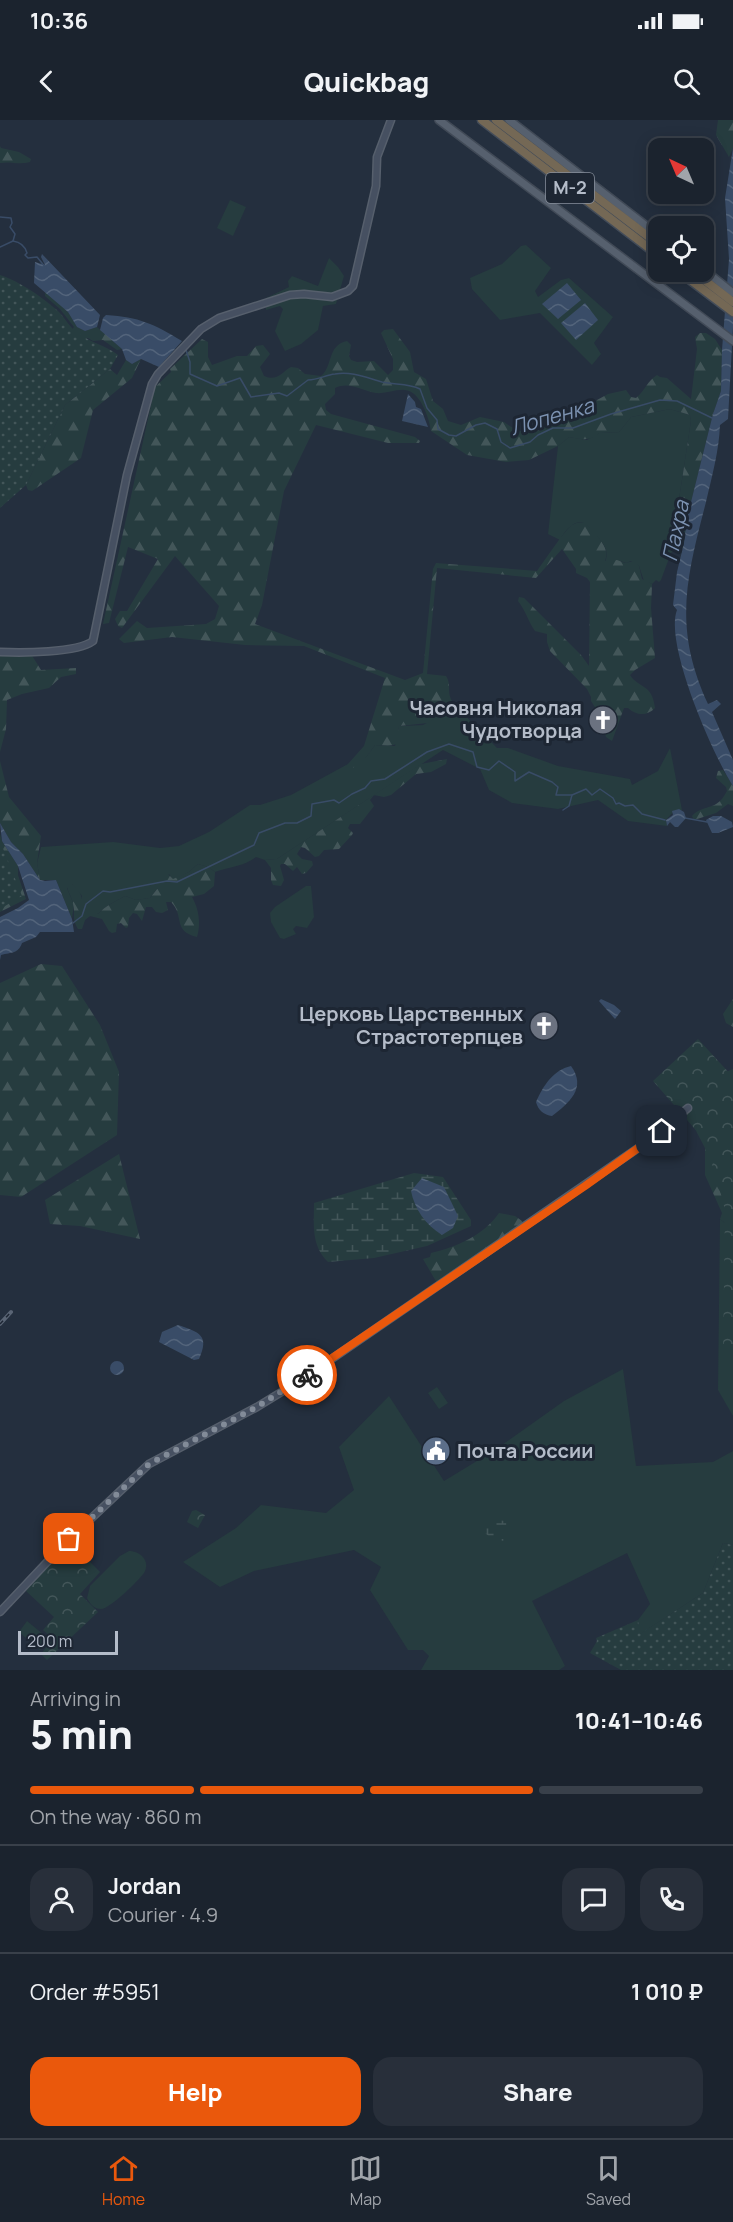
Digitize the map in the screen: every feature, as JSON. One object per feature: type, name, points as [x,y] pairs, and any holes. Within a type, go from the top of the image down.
[{"type":"highway","name":"М-2","points":[[482,120],[648,247]]},
{"type":"highway","name":"М-2","points":[[496,120],[648,236]]},
{"type":"highway","points":[[694,282],[733,312]]},
{"type":"highway","points":[[710,282],[733,302]]},
{"type":"main road","points":[[440,120],[733,341]]},
{"type":"main road","points":[[509,120],[648,226]]},
{"type":"main road","points":[[714,282],[733,293]]},
{"type":"street","points":[[0,652],[75,647],[93,641],[126,475],[152,384],[201,328],[219,318],[290,296],[304,294],[332,297],[348,291],[353,286],[376,186],[377,157],[391,120]]},
{"type":"street","points":[[0,1612],[65,1543],[149,1464],[268,1401],[350,1347],[644,1144],[688,1108]]},
{"type":"green space","points":[[718,120],[733,120],[733,148],[729,157],[716,135]]},
{"type":"green space","points":[[0,146],[19,152],[31,159],[30,162],[0,163]]},
{"type":"green space","points":[[230,200],[246,207],[233,236],[217,228]]},
{"type":"green space","points":[[526,245],[551,268],[535,291],[538,297],[561,280],[569,278],[613,317],[594,343],[601,354],[592,365],[540,313],[500,320],[472,289],[470,278],[502,264],[521,246]]},
{"type":"green space","points":[[329,258],[344,276],[336,304],[323,306],[318,330],[301,344],[285,351],[275,331],[283,309],[280,306],[266,310],[266,298],[289,287],[288,281],[292,276],[318,286]]},
{"type":"green space","points":[[0,275],[15,281],[39,296],[59,312],[78,333],[118,355],[110,369],[65,405],[26,485],[0,508]]},
{"type":"green space","points":[[45,291],[68,312],[77,327],[85,331],[97,327],[122,349],[117,350],[103,340],[93,341],[88,338],[73,341],[71,331],[74,327],[60,309],[45,296]]},
{"type":"green space","points":[[393,329],[410,352],[414,372],[426,379],[433,401],[443,409],[448,421],[461,425],[480,417],[504,422],[517,431],[531,431],[556,422],[570,420],[591,409],[597,400],[608,394],[626,390],[631,397],[636,398],[657,375],[667,378],[691,399],[697,349],[695,337],[700,333],[706,333],[715,339],[722,350],[721,391],[687,518],[687,528],[680,534],[674,523],[680,516],[678,506],[691,421],[690,415],[670,409],[631,417],[619,432],[599,433],[592,438],[585,439],[569,437],[558,446],[529,460],[506,462],[467,455],[431,431],[423,406],[410,391],[376,393],[351,386],[340,386],[335,388],[335,394],[325,404],[326,410],[331,414],[415,437],[420,441],[419,443],[388,443],[316,425],[284,491],[262,605],[255,624],[405,680],[423,673],[433,569],[436,563],[537,571],[572,525],[586,523],[604,545],[605,561],[617,560],[625,563],[634,561],[639,566],[642,579],[652,584],[651,608],[655,658],[630,675],[648,690],[655,708],[642,714],[624,708],[612,741],[606,737],[600,715],[587,689],[550,651],[547,634],[535,631],[518,601],[519,597],[524,598],[581,655],[589,666],[590,582],[576,573],[576,569],[562,549],[536,578],[437,568],[427,674],[446,676],[453,703],[443,714],[428,723],[399,726],[398,732],[402,737],[400,741],[391,745],[375,745],[367,756],[353,768],[347,767],[364,746],[385,678],[304,646],[245,645],[172,637],[124,643],[119,639],[137,621],[147,628],[206,624],[215,619],[219,606],[175,556],[122,628],[118,626],[115,619],[120,611],[127,611],[158,559],[128,547],[109,623],[103,624],[155,387],[171,372],[170,369],[202,339],[208,342],[208,357],[212,365],[237,356],[247,356],[256,346],[263,345],[270,354],[260,367],[264,376],[272,378],[279,376],[291,367],[298,368],[305,374],[321,376],[325,372],[333,351],[341,343],[347,341],[351,345],[349,356],[351,360],[374,361],[388,375],[393,370],[393,359],[381,333],[384,330]]},
{"type":"green space","points":[[141,359],[132,378],[93,410],[81,458],[32,491],[28,490],[26,485],[65,405],[110,369],[117,375],[126,360],[132,364]]},
{"type":"green space","points":[[670,409],[690,415],[691,421],[678,506],[680,516],[675,527],[680,533],[687,528],[681,554],[673,551],[671,553],[661,580],[659,582],[656,580],[652,584],[644,581],[639,566],[631,561],[626,563],[605,562],[604,546],[583,523],[579,522],[571,526],[560,540],[548,534],[558,446],[569,437],[587,440],[599,433],[619,432],[631,417]]},
{"type":"green space","points":[[0,654],[31,654],[41,670],[76,668],[76,674],[61,677],[49,688],[7,700],[6,729],[0,752]]},
{"type":"green space","points":[[453,703],[497,748],[508,748],[558,766],[630,779],[632,785],[658,771],[670,748],[682,810],[675,810],[666,820],[667,826],[628,821],[598,800],[558,809],[512,803],[489,790],[480,769],[443,750],[277,859],[265,860],[256,857],[215,872],[198,864],[189,872],[173,880],[169,874],[150,898],[136,900],[125,896],[98,914],[82,908],[82,896],[72,884],[67,888],[74,905],[72,919],[56,880],[40,880],[37,863],[41,847],[113,842],[160,848],[179,846],[209,832],[250,805],[260,805],[291,795],[348,764],[348,767],[367,756],[375,745],[395,746],[399,726],[423,725],[443,714]]},
{"type":"green space","points":[[447,759],[446,764],[431,772],[416,774],[391,795],[384,797],[374,795],[421,764]]},
{"type":"green space","points":[[0,761],[9,797],[41,836],[37,863],[40,880],[23,854],[11,842],[0,823]]},
{"type":"green space","points":[[723,770],[733,786],[733,806],[728,804],[716,813],[694,820],[692,816],[718,803],[727,791],[726,787],[716,778],[718,771]]},
{"type":"green space","points":[[374,795],[370,800],[374,806],[360,824],[350,824],[348,828],[353,833],[339,849],[324,850],[315,857],[301,847],[297,854],[302,859],[312,861],[313,865],[302,874],[297,867],[293,871],[285,864],[281,864],[284,880],[281,886],[273,885],[271,868],[265,860],[277,859]]},
{"type":"green space","points":[[0,834],[18,866],[18,875],[26,899],[0,912],[0,904],[17,895],[19,889],[0,855]]},
{"type":"green space","points":[[0,841],[22,896],[0,909]]},
{"type":"green space","points":[[198,864],[215,872],[214,886],[204,894],[192,897],[199,917],[197,937],[184,931],[181,927],[175,907],[171,902],[166,902],[168,910],[162,913],[156,912],[152,907],[146,907],[142,921],[137,914],[133,913],[129,918],[128,927],[126,928],[121,923],[117,924],[116,932],[109,931],[102,919],[90,916],[85,920],[82,929],[78,929],[67,884],[72,884],[79,892],[83,908],[89,907],[98,914],[125,896],[136,900],[150,898],[158,888],[158,883],[168,874],[173,879],[189,872]]},
{"type":"green space","points":[[306,886],[311,886],[314,917],[307,928],[296,926],[293,929],[296,934],[284,939],[280,938],[271,922],[270,913],[275,907]]},
{"type":"green space","points":[[41,964],[62,966],[100,1025],[119,1072],[117,1135],[21,1197],[0,1195],[0,983]]},
{"type":"green space","points":[[733,999],[733,1027],[726,1023],[723,1014]]},
{"type":"green space","points":[[698,1039],[733,1077],[733,1358],[723,1358],[725,1210],[708,1144],[653,1081]]},
{"type":"green space","points":[[733,1069],[733,1214],[729,1226],[720,1219],[722,1213],[705,1175],[705,1148],[694,1127],[726,1072]]},
{"type":"green space","points":[[119,1154],[140,1239],[80,1226],[50,1224],[45,1200]]},
{"type":"green space","points":[[414,1173],[443,1177],[471,1220],[471,1226],[427,1246],[374,1258],[328,1262],[316,1242],[314,1203]]},
{"type":"green space","points":[[499,1213],[515,1216],[525,1223],[437,1283],[423,1259],[430,1257],[431,1253],[478,1234]]},
{"type":"green space","points":[[733,1214],[733,1416],[718,1390],[720,1219],[729,1226]]},
{"type":"green space","points":[[623,1369],[636,1466],[713,1462],[733,1451],[733,1545],[723,1543],[703,1593],[639,1635],[638,1620],[650,1604],[627,1553],[532,1601],[565,1666],[559,1670],[421,1670],[429,1656],[423,1650],[408,1650],[370,1590],[381,1567],[354,1550],[254,1571],[220,1587],[183,1562],[236,1528],[261,1505],[326,1513],[354,1490],[339,1447],[389,1396],[444,1481],[495,1450],[564,1401]]},
{"type":"green space","points":[[437,1387],[448,1403],[439,1409],[428,1393]]},
{"type":"green space","points":[[196,1510],[205,1515],[198,1528],[187,1522],[192,1511]]},
{"type":"green space","points":[[482,1519],[506,1521],[507,1541],[493,1540],[484,1532]]},
{"type":"green space","points":[[70,1542],[100,1572],[80,1594],[98,1612],[47,1660],[41,1654],[53,1639],[43,1630],[54,1617],[26,1591]]},
{"type":"green space","points":[[723,1543],[733,1545],[733,1670],[621,1670],[590,1653],[597,1641],[596,1638],[638,1620],[640,1634],[703,1593]]},
{"type":"green space","points":[[129,1551],[143,1558],[146,1564],[144,1573],[111,1604],[101,1609],[94,1607],[87,1598],[90,1586],[120,1556]]},
{"type":"green space","points":[[27,1621],[49,1639],[40,1650],[19,1632]]},
{"type":"water","points":[[733,148],[733,327],[728,419],[720,425],[715,464],[693,555],[686,603],[690,651],[697,677],[708,704],[717,700],[721,704],[712,712],[733,760],[733,786],[703,726],[684,672],[677,647],[675,626],[677,610],[673,605],[687,518],[721,391],[729,259],[725,198]]},
{"type":"water","points":[[42,254],[100,315],[97,327],[85,331],[77,327],[68,312],[34,283],[35,262],[45,265]]},
{"type":"water","points":[[567,283],[581,300],[558,319],[542,304]]},
{"type":"water","points":[[585,303],[598,320],[576,340],[561,323]]},
{"type":"water","points":[[106,315],[146,322],[182,341],[159,367],[141,359],[132,364],[126,360],[122,349],[100,330]]},
{"type":"water","points":[[408,394],[416,407],[421,409],[428,427],[402,421]]},
{"type":"water","points":[[679,809],[684,812],[686,818],[678,827],[670,822],[667,826],[666,820],[673,815],[672,811]]},
{"type":"water","points":[[713,816],[721,816],[732,822],[733,827],[712,833],[706,820]]},
{"type":"water","points":[[0,823],[11,842],[23,854],[40,880],[56,880],[72,919],[74,932],[40,932],[36,937],[22,943],[16,951],[1,955],[0,960],[0,917],[29,900],[18,866],[2,841]]},
{"type":"water","points":[[601,999],[621,1011],[615,1019],[599,1001]]},
{"type":"water","points":[[571,1066],[577,1081],[574,1094],[552,1116],[544,1113],[536,1102],[542,1090],[554,1075]]},
{"type":"water","points":[[422,1178],[444,1187],[458,1216],[453,1228],[442,1235],[422,1216],[413,1198],[411,1191]]},
{"type":"water","points":[[178,1325],[197,1333],[203,1340],[199,1359],[194,1360],[159,1342],[162,1332]]},
{"type":"water","points":[[117,1361],[122,1363],[124,1368],[122,1373],[117,1375],[112,1373],[110,1368],[112,1363]]},
{"type":"waterway","name":"Лопенка","points":[[0,217],[11,218],[10,227],[15,234],[13,241],[24,246],[27,253],[25,255],[28,258],[37,257],[46,268]]},
{"type":"waterway","points":[[0,247],[13,241]]},
{"type":"waterway","name":"Лопенка","points":[[186,350],[190,362],[190,374],[217,386],[240,378],[251,397],[279,393],[287,396],[308,380],[341,373],[415,387],[420,389],[427,408],[437,420],[438,429],[456,436],[476,425],[485,423],[497,429],[501,442],[510,448],[530,442],[538,435],[553,428],[573,428],[660,400],[677,401],[712,418]]},
{"type":"waterway","points":[[73,923],[82,916],[86,904],[103,891],[110,892],[167,881],[177,882],[254,845],[259,833],[285,823],[297,823],[311,816],[312,804],[334,800],[339,803],[365,788],[371,781],[385,779],[427,752],[449,744],[473,752],[477,767],[489,770],[499,761],[515,772],[515,781],[529,772],[558,787],[556,795],[572,795],[586,789],[592,795],[600,789],[613,798],[616,804],[633,805],[642,814],[665,820]]},
{"type":"waterway","points":[[563,810],[569,806],[572,795]]},
{"type":"waterway","points":[[685,818],[707,822]]},
{"type":"railway","points":[[0,1324],[11,1312]]},
{"type":"way so far","points":[[69,1539],[157,1458],[257,1407],[307,1375]]},
{"type":"place","name":"Часовня Николая Чудотворца","points":[[603,720]]},
{"type":"place","name":"Церковь Царственных Страстотерпцев","points":[[544,1026]]},
{"type":"place","name":"Почта России","points":[[436,1451]]},
{"type":"route","points":[[307,1375],[469,1266],[662,1131]]},
{"type":"water label","name":"Пахра","points":[[676,531]]}]
